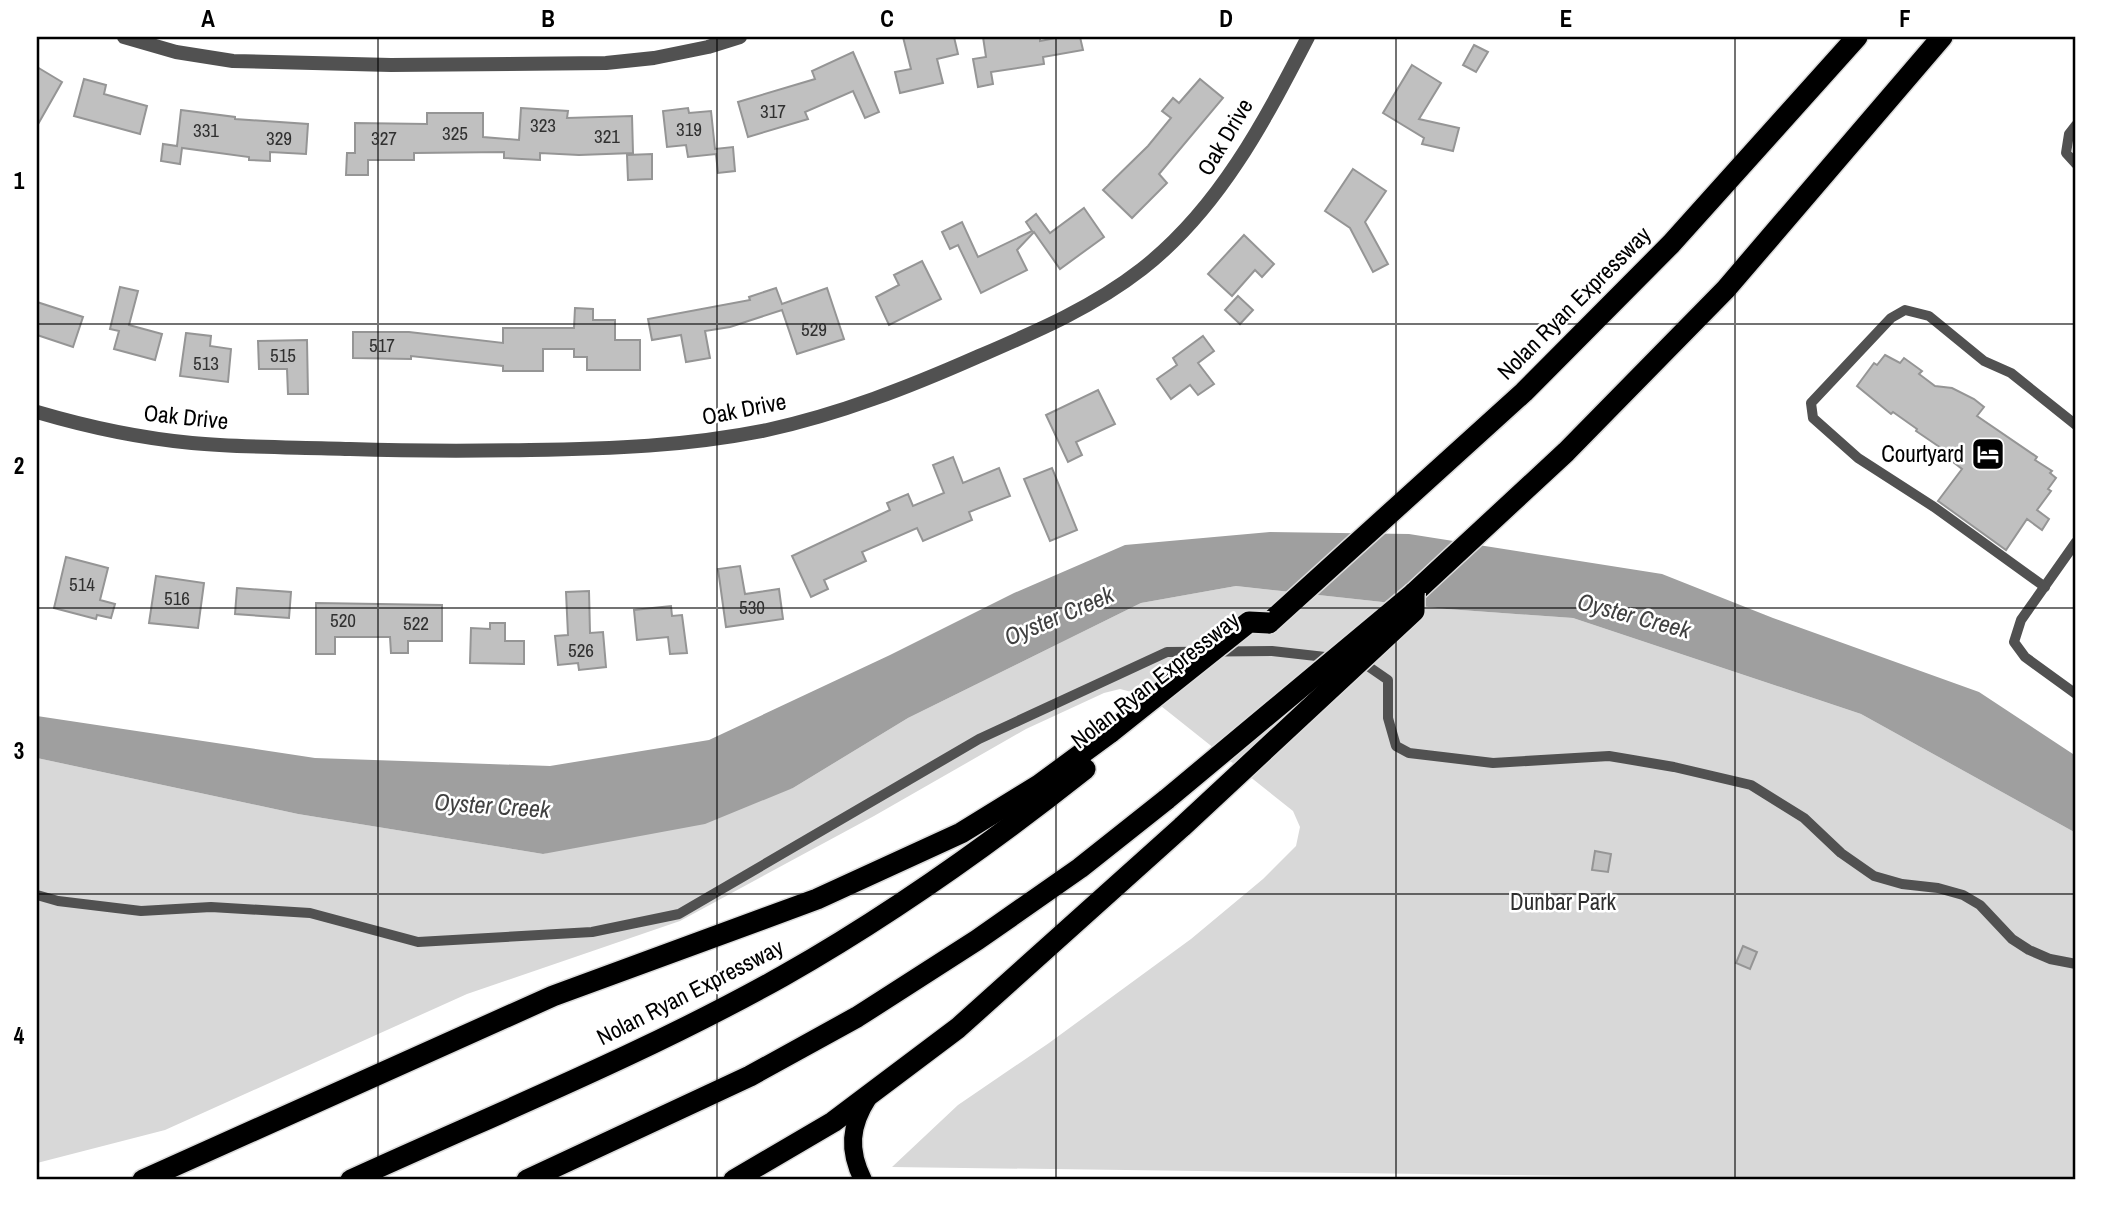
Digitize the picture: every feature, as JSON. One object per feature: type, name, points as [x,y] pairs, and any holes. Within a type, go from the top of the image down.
[{"type":"highway","name":"Nolan Ryan Expressway","points":[[351,1180],[666,1037],[782,976],[875,921],[1015,825],[1249,622],[1269,623],[1483,430],[1671,244],[1857,37]]},
{"type":"highway","points":[[527,1180],[750,1076],[857,1017],[977,940],[1080,868],[1167,799],[1414,593],[1529,487],[1726,289],[1942,37]]},
{"type":"highway","points":[[734,1180],[796,1145],[870,1096],[958,1028],[1183,827],[1414,611],[1414,593]]},
{"type":"highway","points":[[143,1180],[553,996],[817,899],[961,833],[1118,735]]},
{"type":"main road","points":[[863,1180],[857,1167],[853,1136],[857,1115],[870,1096]]},
{"type":"street","points":[[124,37],[176,52],[233,61],[391,65],[606,63],[654,58],[708,47],[740,37]]},
{"type":"street","name":"Oak Drive","points":[[37,412],[107,431],[193,443],[445,452],[679,445],[768,429],[863,403],[911,386],[1052,325],[1096,301],[1143,268],[1208,206],[1228,179],[1308,37]]},
{"type":"lane","points":[[2076,125],[2069,134],[2066,153],[2076,164]]},
{"type":"lane","points":[[2045,587],[1934,507],[1858,457],[1813,418],[1811,403],[1891,318],[1905,310],[1929,316],[1984,361],[2011,373],[2076,425]]},
{"type":"lane","points":[[2076,542],[2021,620],[2014,642],[2025,657],[2076,694]]},
{"type":"lane","points":[[37,895],[58,901],[141,911],[211,907],[310,913],[418,942],[592,932],[679,914],[979,739],[1167,652],[1272,651],[1363,661],[1380,673],[1388,680],[1388,718],[1396,746],[1409,753],[1493,763],[1609,756],[1674,766],[1751,785],[1804,818],[1841,853],[1874,876],[1963,895],[1980,905],[2012,939],[2029,950],[2050,959],[2076,964]]},
{"type":"green space","name":"Dunbar Park","points":[[1236,586],[1447,609],[1573,618],[1861,714],[2076,833],[2076,1180],[892,1167],[958,1105],[1049,1043],[1191,939],[1263,879],[1296,846],[1300,827],[1293,811],[1161,706],[1139,694],[1120,689],[1104,693],[1026,729],[874,816],[680,921],[467,994],[165,1130],[37,1163],[37,758],[298,814],[543,854],[793,788],[908,718],[1141,603]]},
{"type":"water","name":"Oyster Creek","points":[[1270,532],[1409,534],[1662,574],[1773,618],[1979,692],[2076,756],[2076,833],[1861,714],[1573,618],[1447,609],[1236,586],[1141,603],[908,718],[793,788],[705,824],[543,854],[298,814],[37,758],[37,716],[315,758],[550,766],[709,740],[1014,593],[1125,545]]},
{"type":"building","points":[[903,37],[954,37],[958,54],[937,59],[943,83],[900,93],[895,72],[911,69]]},
{"type":"building","points":[[983,37],[1040,37],[1040,41],[1080,37],[1083,50],[1043,57],[1044,64],[991,72],[993,84],[978,87],[973,59],[986,57]]},
{"type":"building","points":[[1474,45],[1488,52],[1476,72],[1463,65]]},
{"type":"building","points":[[853,52],[879,112],[865,118],[853,91],[805,112],[808,119],[748,137],[738,102],[815,79],[812,71]]},
{"type":"building","points":[[1412,65],[1441,83],[1419,119],[1459,128],[1453,151],[1422,144],[1424,138],[1383,113]]},
{"type":"building","points":[[37,67],[62,82],[37,126]]},
{"type":"building","points":[[84,79],[106,85],[104,94],[147,106],[140,134],[74,116]]},
{"type":"building","points":[[1200,79],[1223,98],[1159,174],[1167,183],[1132,218],[1103,190],[1148,146],[1171,118],[1162,111],[1173,98],[1179,103]]},
{"type":"building","points":[[521,108],[568,111],[567,118],[632,116],[633,153],[540,153],[540,160],[504,158],[504,152],[414,153],[414,160],[368,160],[368,175],[346,175],[347,153],[355,153],[355,123],[427,124],[427,113],[483,113],[483,137],[519,140]]},
{"type":"building","points":[[688,108],[689,113],[711,111],[715,149],[733,147],[735,171],[718,173],[716,154],[688,157],[686,145],[667,147],[663,111]]},
{"type":"building","points":[[181,110],[235,119],[308,124],[306,154],[270,152],[270,161],[249,160],[249,157],[182,148],[180,164],[161,161],[163,144],[177,146]]},
{"type":"building","points":[[652,154],[652,179],[628,180],[627,155]]},
{"type":"building","points":[[1353,169],[1386,191],[1365,222],[1388,264],[1373,272],[1350,228],[1325,211]]},
{"type":"building","points":[[1084,208],[1104,237],[1060,269],[1034,232],[1017,250],[1027,270],[981,293],[958,245],[950,249],[942,232],[962,222],[978,257],[1032,231],[1026,222],[1036,214],[1050,233]]},
{"type":"building","points":[[1244,235],[1274,264],[1262,277],[1255,270],[1232,296],[1208,274]]},
{"type":"building","points":[[922,261],[941,299],[889,325],[876,297],[899,285],[894,275]]},
{"type":"building","points":[[120,287],[138,291],[129,325],[162,334],[155,360],[114,349],[119,331],[110,329]]},
{"type":"building","points":[[776,288],[782,304],[827,288],[844,339],[797,354],[782,310],[730,327],[705,331],[710,358],[686,362],[681,335],[652,340],[648,319],[750,300],[749,297]]},
{"type":"building","points":[[1238,296],[1253,310],[1240,324],[1225,310]]},
{"type":"building","points":[[37,302],[83,317],[73,347],[37,335]]},
{"type":"building","points":[[575,308],[593,309],[593,320],[615,320],[615,340],[640,340],[640,370],[587,370],[587,357],[574,357],[574,349],[543,349],[543,371],[503,371],[503,366],[411,356],[411,359],[353,358],[353,332],[409,332],[503,343],[503,328],[574,328]]},
{"type":"building","points":[[186,333],[211,336],[210,346],[231,349],[228,382],[180,376]]},
{"type":"building","points":[[1203,336],[1214,351],[1198,363],[1214,384],[1198,395],[1190,385],[1171,399],[1157,379],[1177,365],[1173,358]]},
{"type":"building","points":[[307,340],[308,394],[288,394],[287,369],[259,369],[258,341]]},
{"type":"building","name":"Courtyard","points":[[1885,355],[1900,363],[1904,358],[1922,371],[1919,374],[1935,386],[1952,388],[1974,399],[1984,407],[1977,416],[2037,457],[2035,460],[2052,471],[2050,473],[2056,478],[2048,489],[2051,491],[2037,510],[2049,519],[2042,530],[2027,519],[2006,550],[1938,501],[1962,469],[1939,451],[1941,448],[1916,431],[1917,429],[1893,412],[1891,414],[1857,386],[1874,363],[1877,365]]},
{"type":"building","points":[[1098,390],[1115,424],[1076,442],[1082,455],[1068,462],[1046,415]]},
{"type":"building","points":[[953,457],[963,483],[999,468],[1010,496],[969,512],[972,520],[923,541],[917,528],[862,552],[866,561],[824,580],[828,589],[811,597],[792,556],[890,510],[887,503],[908,494],[913,506],[944,493],[933,465]]},
{"type":"building","points":[[1052,468],[1077,530],[1050,541],[1024,479]]},
{"type":"building","points":[[66,557],[108,568],[100,600],[115,604],[111,618],[97,615],[96,619],[54,608]]},
{"type":"building","points":[[740,566],[745,594],[779,589],[783,619],[726,627],[718,569]]},
{"type":"building","points":[[156,576],[204,583],[198,628],[149,623]]},
{"type":"building","points":[[237,588],[291,592],[289,618],[235,614]]},
{"type":"building","points":[[589,591],[590,633],[603,632],[606,667],[579,670],[578,663],[558,665],[555,636],[568,635],[566,592]]},
{"type":"building","points":[[316,603],[442,605],[442,641],[408,641],[408,653],[391,653],[390,637],[335,637],[335,654],[316,654]]},
{"type":"building","points":[[671,606],[672,616],[682,615],[687,653],[670,654],[668,637],[637,640],[634,610]]},
{"type":"building","points":[[490,623],[505,623],[505,641],[524,641],[524,664],[470,663],[471,628],[490,629]]},
{"type":"building","points":[[1595,851],[1611,854],[1608,872],[1592,870]]},
{"type":"building","points":[[1743,946],[1757,952],[1750,969],[1736,963]]},
{"type":"place","name":"Courtyard","points":[[1988,454]]}]
